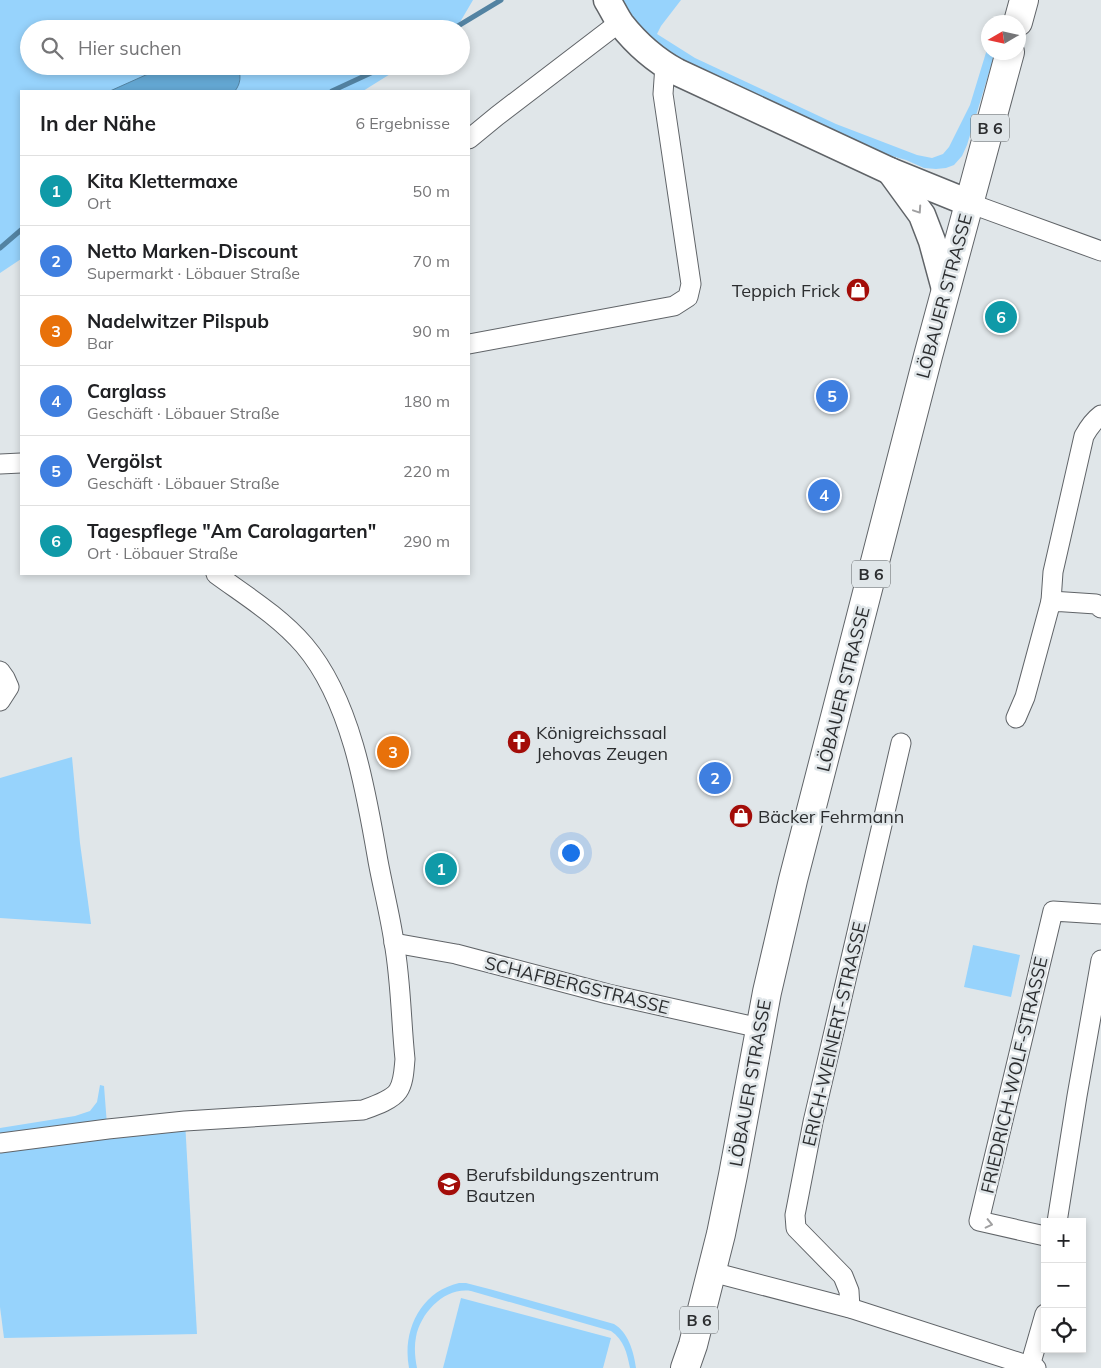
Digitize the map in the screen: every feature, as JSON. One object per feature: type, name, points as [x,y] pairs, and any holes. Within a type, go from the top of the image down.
[{"type":"main road","points":[[1020,15],[1024,0]]},
{"type":"main road","points":[[614,11],[640,45],[665,65],[890,171],[969,203]]},
{"type":"main road","name":"LÖBAUER STRASSE","points":[[712,1272],[730,1194],[771,972],[793,880],[883,528],[1008,60]]},
{"type":"main road","points":[[890,171],[922,215],[946,289]]},
{"type":"main road","name":"B 6","points":[[685,1368],[712,1272]]},
{"type":"street","points":[[470,138],[614,11]]},
{"type":"street","points":[[470,344],[674,306],[688,297],[691,284],[663,94],[665,65]]},
{"type":"street","points":[[969,203],[1101,251]]},
{"type":"street","points":[[1016,718],[1025,697],[1051,601],[1053,572],[1084,436],[1094,420],[1101,415]]},
{"type":"street","points":[[0,464],[20,463]]},
{"type":"street","points":[[0,1143],[184,1122],[364,1110],[381,1104],[398,1091],[404,1076],[405,1059],[394,943],[370,815],[355,754],[338,700],[321,669],[299,640],[275,616],[217,575]]},
{"type":"street","points":[[1051,601],[1096,604],[1101,608]]},
{"type":"street","points":[[0,671],[9,687],[0,700]]},
{"type":"street","name":"ERICH-WEINERT-STRASSE","points":[[850,1308],[849,1291],[843,1276],[796,1228],[795,1215],[813,1122],[901,743]]},
{"type":"street","name":"FRIEDRICH-WOLF-STRASSE","points":[[1041,1235],[979,1221],[1053,911],[1101,914]]},
{"type":"street","name":"SCHAFBERGSTRASSE","points":[[394,943],[456,954],[608,994],[760,1028]]},
{"type":"street","points":[[1059,1218],[1076,1096],[1101,960]]},
{"type":"street","points":[[712,1272],[850,1308],[1033,1367],[1041,1332]]},
{"type":"shaded area","points":[[0,0],[473,0],[461,20],[20,20],[20,75],[389,75],[365,90],[20,90],[20,260],[0,273]]},
{"type":"shaded area","points":[[621,0],[681,0],[657,34],[695,58],[836,124],[917,155],[932,158],[943,154],[949,147],[970,105],[984,60],[993,60],[962,156],[954,165],[946,168],[924,168],[906,160],[870,150],[687,65],[653,41],[626,10]]},
{"type":"shaded area","points":[[146,75],[240,76],[236,90],[112,90]]},
{"type":"shaded area","points":[[72,757],[80,843],[91,924],[0,918],[0,778]]},
{"type":"shaded area","points":[[973,945],[1020,955],[1011,997],[964,987]]},
{"type":"shaded area","points":[[100,1085],[104,1086],[107,1125],[0,1139],[0,1128],[75,1116],[90,1111],[97,1102]]},
{"type":"shaded area","points":[[185,1121],[197,1334],[4,1338],[0,1307],[0,1143]]},
{"type":"shaded area","points":[[459,1283],[493,1290],[614,1324],[623,1332],[630,1343],[636,1368],[630,1368],[622,1343],[611,1331],[471,1291],[461,1291],[443,1297],[429,1310],[423,1319],[415,1341],[417,1368],[409,1368],[408,1340],[411,1327],[417,1315],[424,1304],[434,1295],[445,1288]]},
{"type":"shaded area","points":[[461,1298],[611,1338],[603,1368],[443,1368]]},
{"type":"waterway","points":[[468,20],[501,0]]},
{"type":"waterway","points":[[334,90],[367,75]]},
{"type":"waterway","points":[[0,248],[20,231]]},
{"type":"place","name":"Teppich Frick","points":[[858,290]]},
{"type":"place","name":"Tagespflege \"Am Carolagarten\"","points":[[1001,317]]},
{"type":"place","name":"Vergölst","points":[[832,396]]},
{"type":"place","name":"Carglass","points":[[824,495]]},
{"type":"place","name":"Königreichssaal Jehovas Zeugen","points":[[519,742]]},
{"type":"place","name":"Nadelwitzer Pilspub","points":[[393,752]]},
{"type":"place","name":"Netto Marken-Discount","points":[[715,778]]},
{"type":"place","name":"Bäcker Fehrmann","points":[[741,816]]},
{"type":"place","name":"Kita Klettermaxe","points":[[441,869]]},
{"type":"place","name":"Berufsbildungszentrum Bautzen","points":[[449,1184]]}]
